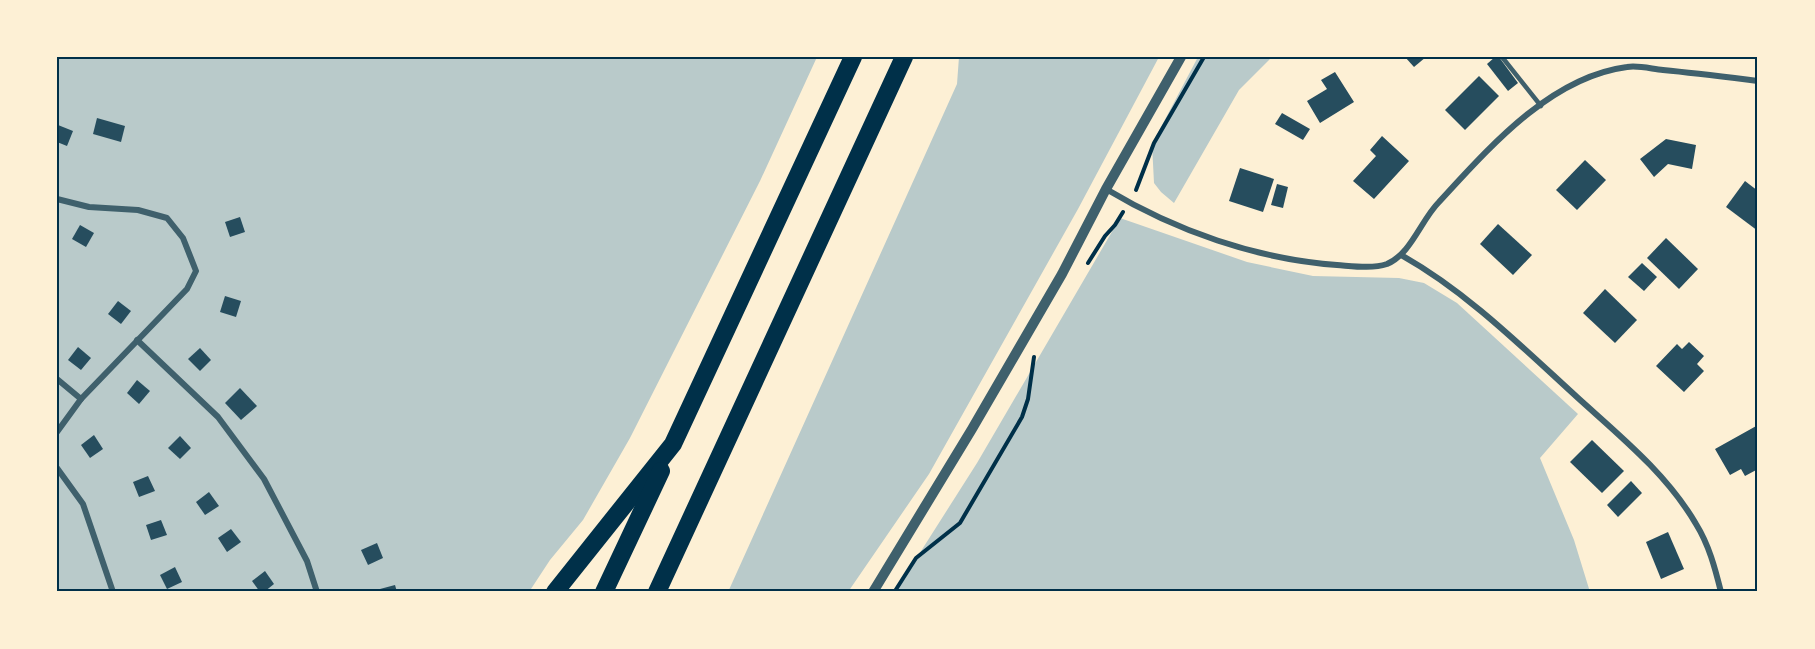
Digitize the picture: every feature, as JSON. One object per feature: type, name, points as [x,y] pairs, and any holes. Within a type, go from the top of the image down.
[{"type":"highway","points":[[604,592],[853,57]]},
{"type":"highway","points":[[657,592],[904,57]]},
{"type":"highway","points":[[555,592],[673,444]]},
{"type":"street","points":[[873,592],[1038,315],[1181,57]]},
{"type":"street","points":[[1106,189],[1128,203],[1219,243],[1299,262],[1360,267],[1386,264],[1401,255],[1434,207],[1516,123],[1571,84],[1628,66],[1758,81]]},
{"type":"street","points":[[57,199],[89,207],[138,210],[167,218],[183,237],[196,271],[187,289],[81,399],[57,432]]},
{"type":"street","points":[[1401,255],[1425,269],[1499,326],[1626,441],[1670,486],[1697,524],[1713,561],[1721,592]]},
{"type":"street","points":[[137,340],[218,417],[264,479],[307,561],[317,592]]},
{"type":"street","points":[[57,380],[81,399]]},
{"type":"street","points":[[57,468],[83,504],[113,592]]},
{"type":"lane","points":[[1502,57],[1541,106]]},
{"type":"path","points":[[1087,264],[1140,185],[1154,143],[1204,57]]},
{"type":"path","points":[[894,592],[915,558],[960,523],[1017,427],[1028,399],[1035,349]]},
{"type":"shaded area","points":[[57,57],[817,57],[760,181],[630,438],[583,520],[550,560],[529,592],[57,592]]},
{"type":"shaded area","points":[[959,57],[1159,57],[1078,209],[929,474],[848,592],[728,592],[957,84]]},
{"type":"shaded area","points":[[1198,57],[1272,57],[1239,90],[1174,203],[1154,183],[1152,144]]},
{"type":"shaded area","points":[[1120,218],[1247,262],[1313,276],[1399,278],[1424,283],[1457,303],[1578,414],[1540,458],[1574,540],[1590,592],[895,592],[977,463]]},
{"type":"building","points":[[1405,57],[1426,57],[1414,67]]},
{"type":"building","points":[[1495,57],[1499,57],[1518,83],[1508,91],[1487,64]]},
{"type":"building","points":[[1335,72],[1354,102],[1320,123],[1307,101],[1327,89],[1321,80]]},
{"type":"building","points":[[1479,76],[1499,96],[1465,130],[1445,110]]},
{"type":"building","points":[[1282,113],[1310,129],[1303,140],[1275,124]]},
{"type":"building","points":[[97,118],[125,126],[121,142],[93,134]]},
{"type":"building","points":[[58,125],[73,131],[67,146],[57,142]]},
{"type":"building","points":[[1382,136],[1409,161],[1374,199],[1353,181],[1376,156],[1370,150]]},
{"type":"building","points":[[1666,139],[1696,145],[1692,169],[1668,164],[1654,177],[1640,159]]},
{"type":"building","points":[[1585,160],[1606,180],[1577,210],[1556,190]]},
{"type":"building","points":[[1240,168],[1274,179],[1263,212],[1229,201]]},
{"type":"building","points":[[1745,181],[1758,191],[1758,231],[1726,207]]},
{"type":"building","points":[[1277,184],[1288,187],[1283,208],[1271,205]]},
{"type":"building","points":[[240,217],[245,232],[230,237],[225,222]]},
{"type":"building","points":[[1498,224],[1532,255],[1513,275],[1480,244]]},
{"type":"building","points":[[80,225],[94,233],[86,247],[72,239]]},
{"type":"building","points":[[1666,238],[1698,269],[1679,289],[1647,258]]},
{"type":"building","points":[[1642,263],[1657,277],[1644,291],[1628,277]]},
{"type":"building","points":[[1605,289],[1637,320],[1615,343],[1583,313]]},
{"type":"building","points":[[225,296],[241,301],[236,317],[220,312]]},
{"type":"building","points":[[118,301],[131,311],[121,324],[108,314]]},
{"type":"building","points":[[1689,342],[1704,356],[1697,364],[1704,371],[1684,392],[1656,366],[1677,344],[1682,349]]},
{"type":"building","points":[[78,347],[91,358],[81,370],[68,360]]},
{"type":"building","points":[[200,348],[211,360],[200,371],[188,359]]},
{"type":"building","points":[[137,380],[150,391],[139,404],[127,393]]},
{"type":"building","points":[[240,388],[257,406],[241,420],[225,403]]},
{"type":"building","points":[[1758,425],[1758,469],[1745,476],[1741,469],[1730,475],[1715,449]]},
{"type":"building","points":[[94,435],[103,449],[90,458],[81,445]]},
{"type":"building","points":[[180,436],[191,448],[180,459],[168,448]]},
{"type":"building","points":[[1592,440],[1624,471],[1602,493],[1570,462]]},
{"type":"building","points":[[148,476],[155,491],[139,497],[133,482]]},
{"type":"building","points":[[1631,481],[1642,493],[1618,517],[1607,505]]},
{"type":"building","points":[[209,492],[219,506],[205,515],[196,502]]},
{"type":"building","points":[[161,520],[167,535],[151,540],[146,525]]},
{"type":"building","points":[[231,529],[241,542],[227,552],[218,538]]},
{"type":"building","points":[[1668,532],[1684,569],[1661,579],[1646,542]]},
{"type":"building","points":[[377,543],[383,558],[368,565],[361,550]]},
{"type":"building","points":[[175,567],[182,582],[167,589],[160,575]]},
{"type":"building","points":[[265,571],[274,584],[264,592],[260,592],[252,581]]},
{"type":"building","points":[[395,585],[397,592],[380,592],[380,589]]}]
